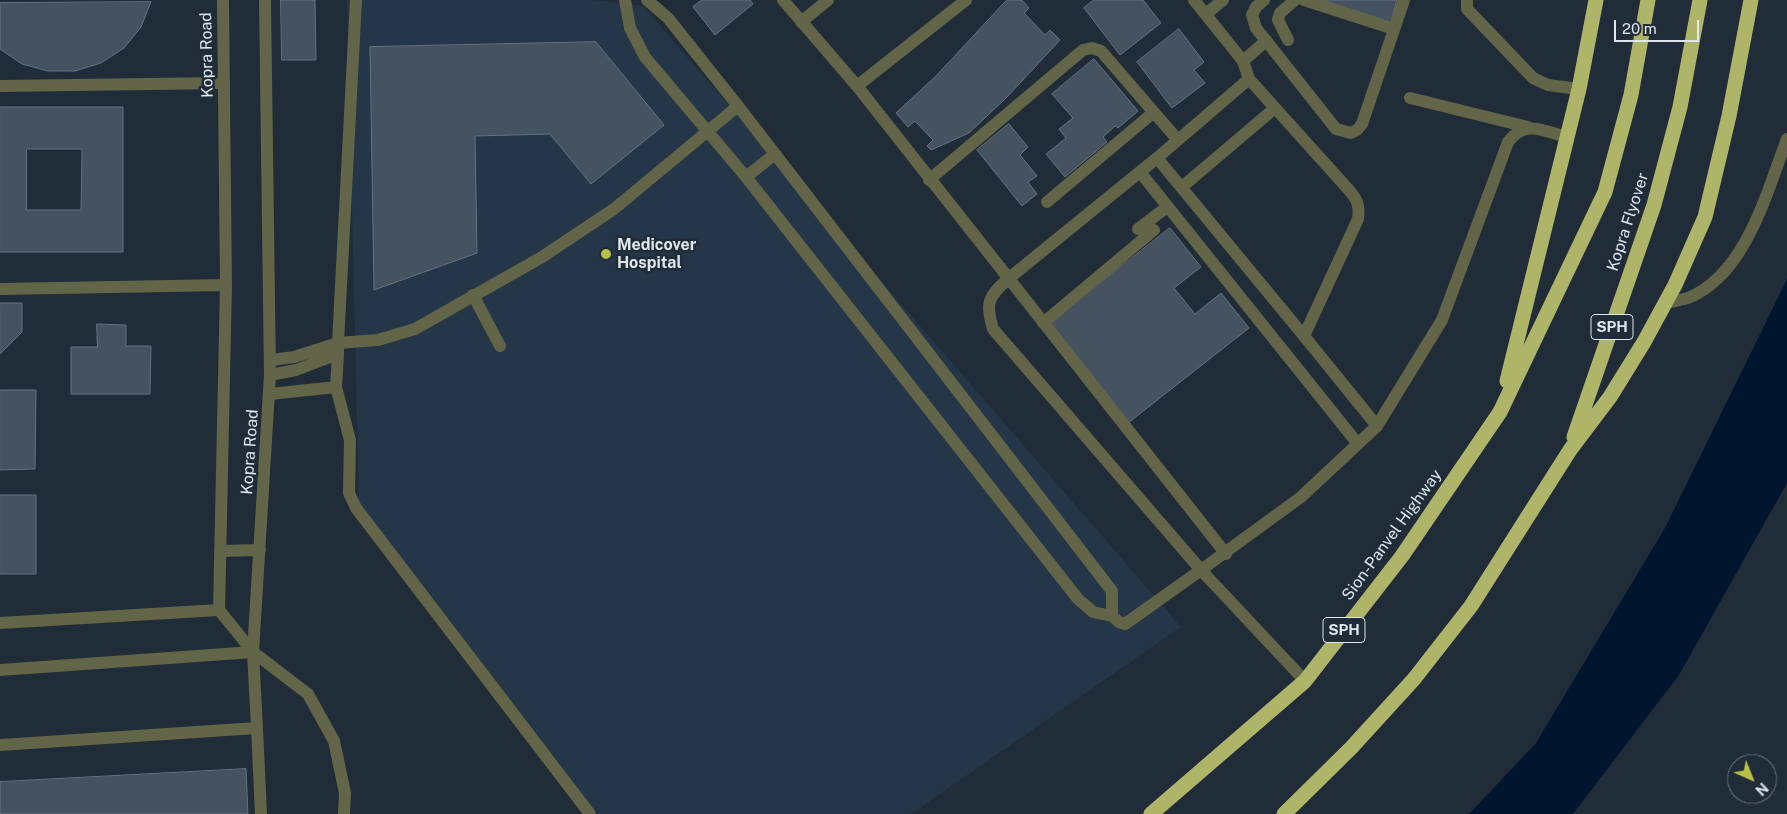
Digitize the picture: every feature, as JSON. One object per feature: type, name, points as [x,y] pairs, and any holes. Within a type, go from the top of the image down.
[{"type":"highway","points":[[1500,412],[1579,90],[1596,0]]},
{"type":"highway","name":"Kopra Flyover","points":[[1500,412],[1605,192],[1631,95],[1648,0]]},
{"type":"highway","name":"Kopra Flyover","points":[[1570,450],[1654,205],[1680,106],[1700,0]]},
{"type":"highway","points":[[1570,450],[1610,397],[1666,303],[1706,217],[1729,116],[1751,0]]},
{"type":"highway","name":"Sion-Panvel Highway","points":[[1151,814],[1305,681],[1402,556],[1500,412]]},
{"type":"highway","name":"SPH","points":[[1284,814],[1351,748],[1414,679],[1471,606],[1570,450]]},
{"type":"street","name":"Kopra Road","points":[[219,610],[226,285],[223,0]]},
{"type":"street","name":"Kopra Road","points":[[261,814],[253,652],[271,360],[265,0]]},
{"type":"street","points":[[356,0],[336,386],[350,440],[349,493],[356,508],[590,814]]},
{"type":"street","points":[[625,0],[630,28],[645,57],[746,177],[1078,599],[1093,612],[1112,616],[1125,624],[1226,554],[1301,497],[1377,426],[1442,320],[1508,142],[1517,131],[1528,127]]},
{"type":"street","points":[[647,0],[668,18],[776,154],[1112,592],[1112,616]]},
{"type":"street","points":[[783,0],[857,86],[929,180],[1226,554]]},
{"type":"street","points":[[801,22],[828,0]]},
{"type":"street","points":[[857,86],[966,0]]},
{"type":"street","points":[[1194,0],[1243,61],[1249,79],[1357,200],[1359,208],[1358,219],[1304,336]]},
{"type":"street","points":[[1206,14],[1223,0]]},
{"type":"street","points":[[1264,0],[1256,7],[1252,15],[1252,23],[1336,129],[1351,133],[1362,124],[1404,0]]},
{"type":"street","points":[[1288,40],[1278,20],[1280,13],[1295,0]]},
{"type":"street","points":[[1304,0],[1394,29]]},
{"type":"street","points":[[1467,0],[1467,9],[1533,78],[1548,85],[1579,90]]},
{"type":"street","points":[[1243,61],[1266,41]]},
{"type":"street","points":[[929,180],[1082,50],[1092,48],[1101,51],[1177,139]]},
{"type":"street","points":[[1249,79],[1157,158],[993,292],[987,310],[993,329],[1201,570],[1305,681]]},
{"type":"street","points":[[0,86],[224,83]]},
{"type":"street","points":[[1410,98],[1567,137]]},
{"type":"street","points":[[271,360],[378,340],[415,329],[542,257],[614,209],[738,106]]},
{"type":"street","points":[[1182,187],[1275,108]]},
{"type":"street","points":[[1046,202],[1154,112]]},
{"type":"street","points":[[1666,303],[1689,297],[1709,284],[1736,260],[1754,225],[1784,156],[1787,139]]},
{"type":"street","points":[[746,177],[776,154]]},
{"type":"street","points":[[1157,158],[1377,426]]},
{"type":"street","points":[[1140,172],[1358,444]]},
{"type":"street","points":[[1138,229],[1167,207]]},
{"type":"street","points":[[1043,323],[1154,230]]},
{"type":"street","points":[[0,290],[226,285]]},
{"type":"street","points":[[473,295],[500,346]]},
{"type":"street","points":[[270,375],[296,370],[338,348]]},
{"type":"street","points":[[270,394],[336,386]]},
{"type":"street","points":[[220,550],[260,550]]},
{"type":"street","points":[[0,623],[219,610],[253,652],[308,694],[334,741],[345,793],[344,814]]},
{"type":"street","points":[[0,670],[253,652]]},
{"type":"street","points":[[0,745],[258,728]]},
{"type":"shaded area","name":"Medicover Hospital","points":[[347,0],[593,0],[643,6],[1181,627],[911,814],[598,814],[359,502]]},
{"type":"shaded area","points":[[1787,279],[1787,483],[1679,675],[1573,814],[1469,814],[1536,743],[1665,528]]},
{"type":"building","points":[[281,0],[315,0],[316,60],[282,60]]},
{"type":"building","points":[[702,0],[750,0],[753,4],[715,35],[693,7]]},
{"type":"building","points":[[1007,0],[1022,0],[1029,8],[1024,13],[1045,35],[1050,30],[1060,40],[1007,97],[969,133],[931,150],[927,146],[933,140],[915,121],[908,127],[896,113],[936,76]]},
{"type":"building","points":[[1094,0],[1143,0],[1161,23],[1120,55],[1084,8]]},
{"type":"building","points":[[1323,0],[1397,0],[1391,22]]},
{"type":"building","points":[[151,2],[141,27],[124,48],[101,63],[75,71],[48,71],[22,64],[0,49],[0,3]]},
{"type":"building","points":[[1179,29],[1204,62],[1194,70],[1205,83],[1172,108],[1137,62]]},
{"type":"building","points":[[596,42],[664,125],[591,184],[550,134],[475,136],[477,253],[374,290],[370,47]]},
{"type":"building","points":[[1094,59],[1138,111],[1118,128],[1115,126],[1103,137],[1107,142],[1065,177],[1046,154],[1066,138],[1059,129],[1073,118],[1052,94]]},
{"type":"building","points":[[0,107],[123,107],[123,252],[0,252]],"holes":[[[27,149],[82,149],[81,210],[27,210]]]},
{"type":"building","points":[[1009,124],[1028,147],[1020,155],[1037,176],[1028,182],[1037,194],[1022,206],[977,150]]},
{"type":"building","points":[[1170,228],[1201,267],[1174,288],[1195,314],[1221,293],[1249,328],[1128,423],[1050,323]]},
{"type":"building","points":[[0,303],[22,303],[22,332],[0,354]]},
{"type":"building","points":[[97,324],[126,325],[126,346],[151,346],[150,394],[71,394],[71,347],[97,347]]},
{"type":"building","points":[[0,390],[36,390],[35,469],[0,470]]},
{"type":"building","points":[[0,495],[36,495],[36,574],[0,574]]},
{"type":"building","points":[[246,769],[248,814],[0,814],[0,782]]},
{"type":"place","name":"Medicover Hospital","points":[[606,254]]}]
